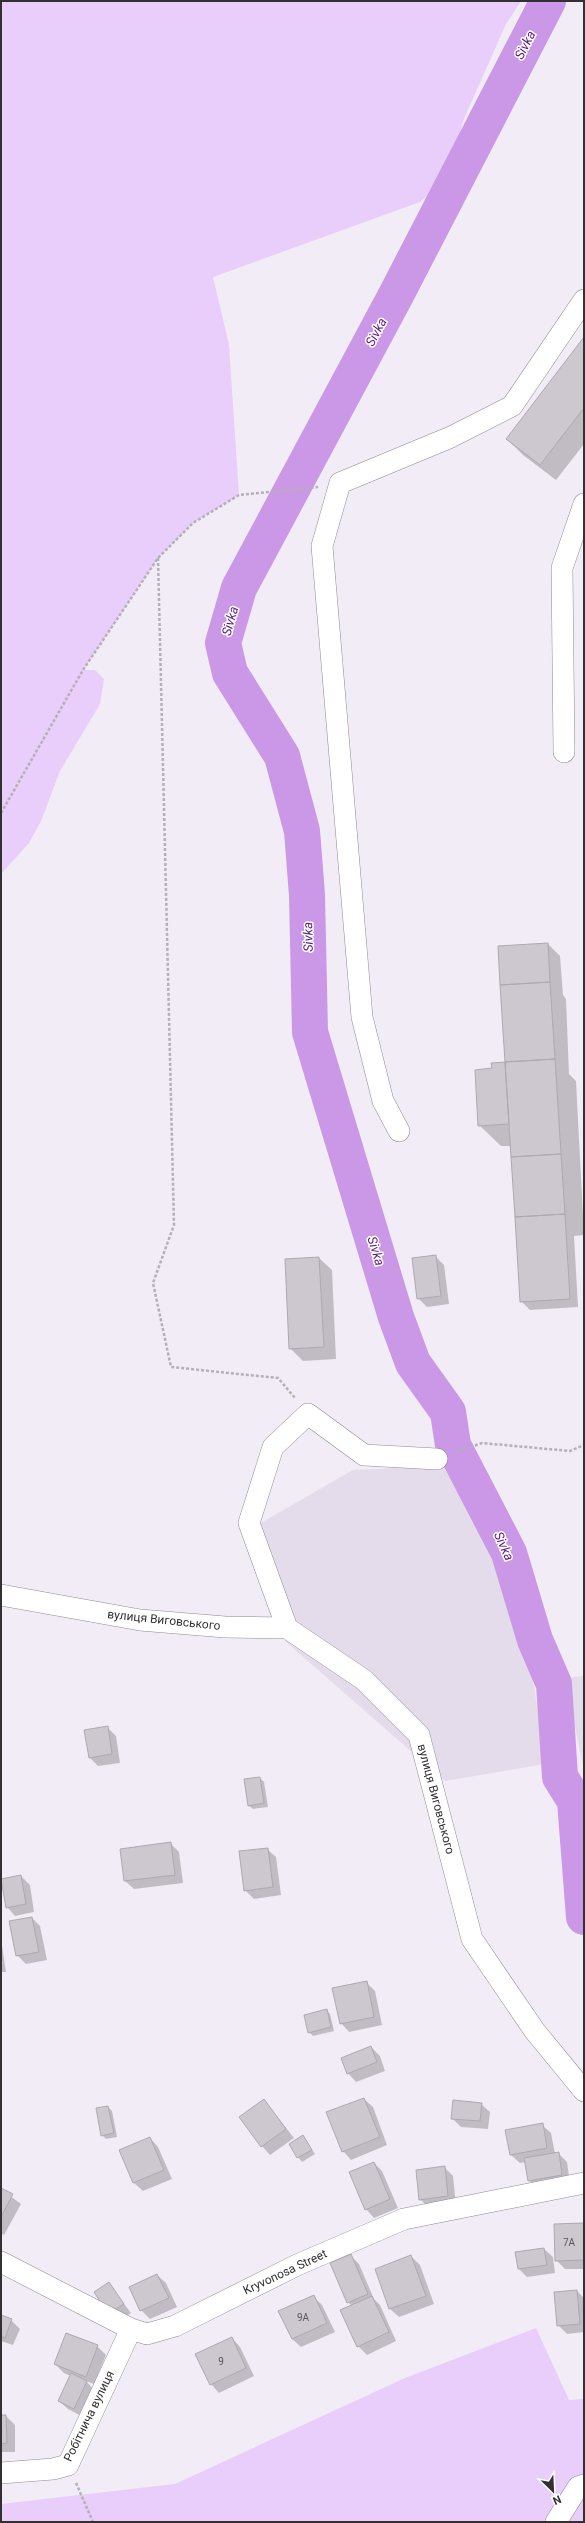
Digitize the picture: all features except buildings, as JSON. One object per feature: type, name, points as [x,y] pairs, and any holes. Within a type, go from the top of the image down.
[{"type":"street","points":[[399,1131],[383,1101],[362,1017],[322,546],[340,483],[451,437],[512,406],[584,300]]},
{"type":"street","points":[[564,752],[562,568],[584,504]]},
{"type":"street","points":[[287,1628],[249,1523],[273,1447],[308,1414],[364,1455],[437,1459]]},
{"type":"street","name":"вулиця Виговського","points":[[1,1595],[140,1620],[225,1627],[287,1628],[364,1680],[419,1735],[472,1939],[534,2030],[584,2091]]},
{"type":"street","name":"Kryvonosa Street","points":[[1,2262],[131,2329],[147,2334],[175,2326],[297,2265],[404,2219],[584,2183]]},
{"type":"street","name":"Робітнича вулиця","points":[[1,2473],[53,2469],[68,2465],[131,2329]]},
{"type":"street","points":[[556,2522],[578,2487],[584,2485]]},
{"type":"path","points":[[1,812],[83,670],[158,558],[193,522],[239,495],[304,489]]},
{"type":"path","points":[[158,558],[174,1225],[153,1283],[171,1367],[278,1378],[308,1414]]},
{"type":"path","points":[[437,1459],[482,1443],[570,1451],[584,1445]]},
{"type":"path","points":[[68,2465],[93,2522]]},
{"type":"shaded area","points":[[1,1],[521,1],[506,24],[463,121],[449,176],[420,202],[213,277],[229,345],[239,495],[193,523],[158,558],[83,670],[95,670],[104,679],[100,704],[60,771],[41,821],[29,843],[1,874]]},
{"type":"shaded area","points":[[443,1466],[495,1557],[529,1649],[545,1764],[445,1781],[285,1641],[259,1524],[353,1470]]},
{"type":"shaded area","points":[[584,1676],[584,1771],[565,1678]]},
{"type":"shaded area","points":[[536,2328],[569,2400],[584,2399],[584,2522],[1,2522],[1,2504],[175,2484],[405,2378]]},
{"type":"waterway","name":"Sivka","points":[[548,1],[396,295],[239,588],[223,643],[230,673],[282,756],[302,831],[307,895],[310,1032],[396,1317],[413,1363],[448,1412],[453,1445],[509,1553],[535,1640],[554,1684],[560,1777],[575,1801],[584,1917]]}]
